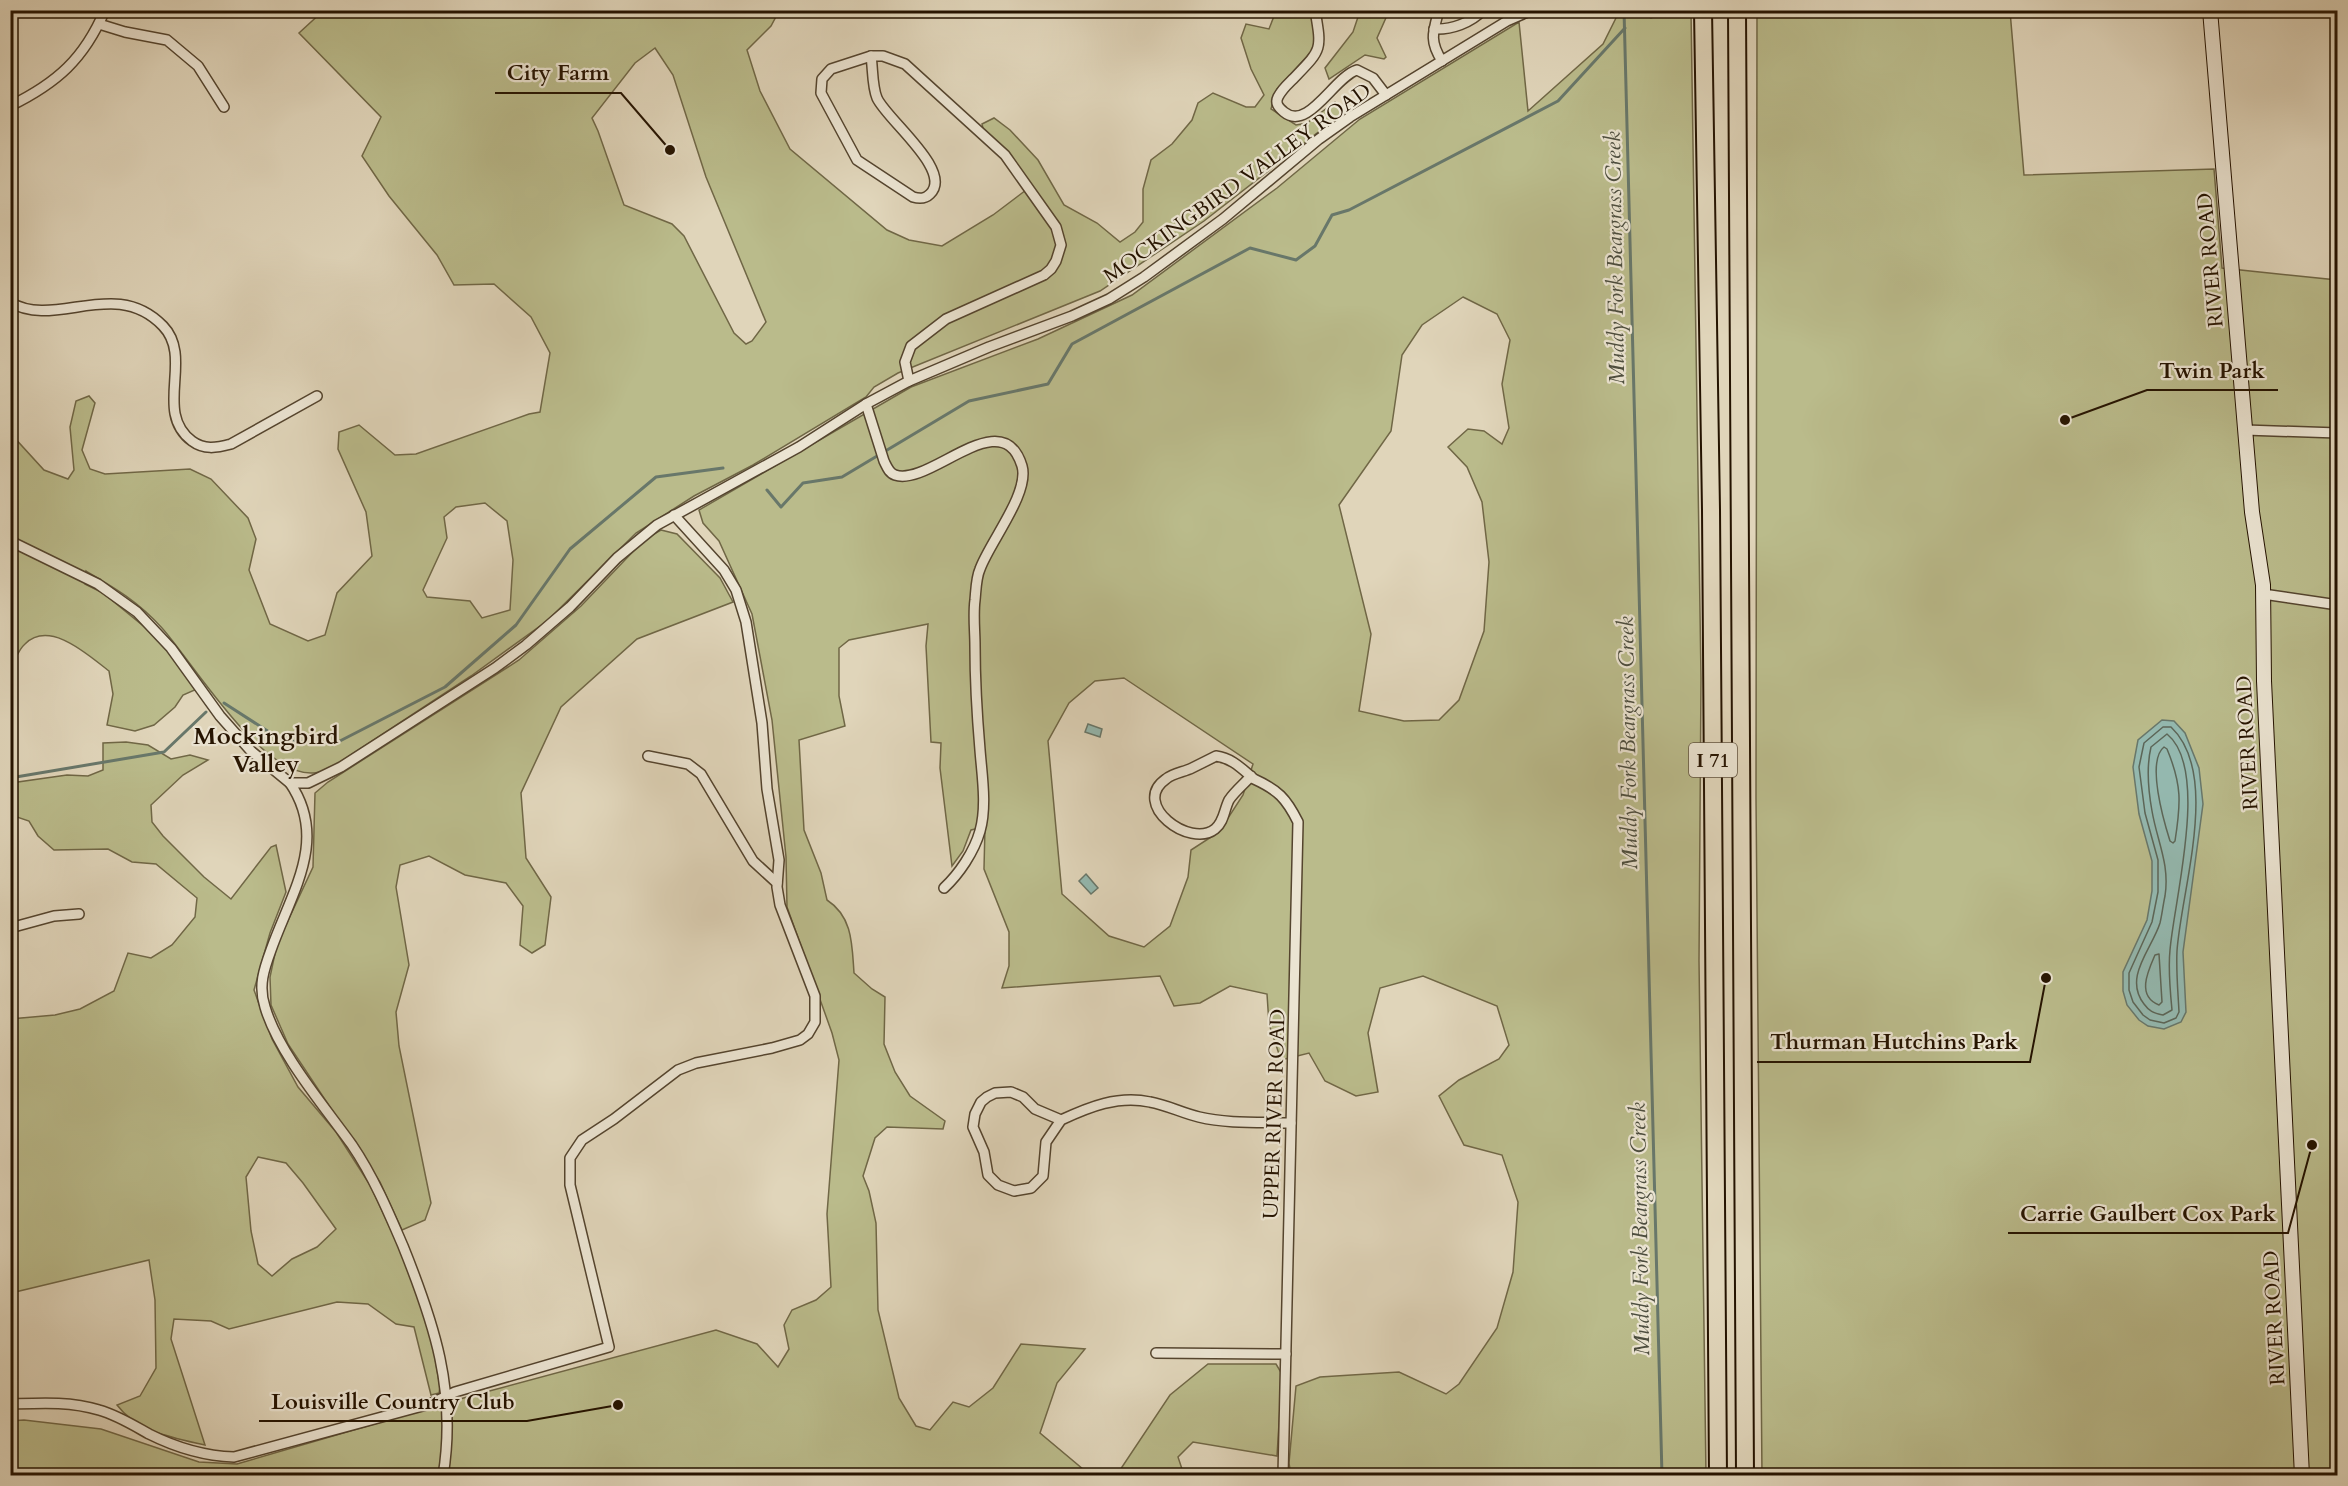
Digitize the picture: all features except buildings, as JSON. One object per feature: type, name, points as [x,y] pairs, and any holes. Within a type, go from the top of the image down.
[{"type":"highway","name":"I 71","points":[[1703,10],[1711,522],[1718,1476]]},
{"type":"highway","name":"I 71","points":[[1737,10],[1736,166],[1745,1476]]},
{"type":"street","points":[[10,106],[38,92],[58,78],[77,59],[105,10]]},
{"type":"street","points":[[1315,10],[1320,34],[1318,52],[1281,92],[1277,100],[1278,106],[1293,117],[1307,114],[1348,73],[1357,70],[1373,78],[1386,95]]},
{"type":"street","points":[[1439,10],[1432,40],[1434,49],[1442,61]]},
{"type":"street","points":[[1434,29],[1453,28],[1483,10]]},
{"type":"street","name":"MOCKINGBIRD VALLEY ROAD","points":[[290,783],[308,783],[341,767],[495,668],[545,629],[637,540],[674,515],[799,447],[866,404],[909,381],[989,347],[1072,316],[1144,278],[1223,219],[1319,139],[1442,61],[1521,14],[1532,10]]},
{"type":"street","name":"RIVER ROAD","points":[[2210,10],[2252,512],[2263,594],[2264,681],[2302,1476]]},
{"type":"street","points":[[99,24],[167,40],[198,66],[224,107]]},
{"type":"street","points":[[871,56],[876,96],[885,112],[930,163],[935,187],[928,196],[913,197],[857,160],[821,93],[822,79],[831,69],[871,56],[883,56],[905,64],[1005,155],[1060,236],[1056,261],[1044,275],[946,319],[911,346],[905,362],[909,381]]},
{"type":"street","points":[[10,302],[18,307],[34,309],[122,304],[139,308],[153,317],[165,328],[175,348],[174,410],[177,421],[186,437],[201,446],[218,448],[231,444],[317,396]]},
{"type":"street","points":[[866,404],[882,455],[889,470],[895,475],[914,475],[983,442],[993,441],[1009,447],[1022,466],[1023,475],[1018,497],[978,572],[974,603],[975,667],[983,807],[980,831],[966,859],[944,888]]},
{"type":"street","points":[[2245,430],[2337,433]]},
{"type":"street","points":[[10,1404],[81,1405],[121,1419],[183,1449],[204,1455],[234,1457],[430,1404],[446,1397],[609,1347],[570,1185],[570,1158],[582,1140],[614,1119],[678,1070],[696,1063],[795,1043],[812,1029],[817,1009],[815,996],[780,905],[777,883],[778,860],[767,789],[762,723],[744,612],[736,590],[724,570],[674,515]]},
{"type":"street","points":[[10,541],[99,584],[137,612],[171,648],[232,731],[251,751],[290,783],[299,797],[308,825],[305,861],[263,972],[261,988],[265,1007],[279,1038],[369,1173],[394,1225],[432,1320],[440,1351],[446,1397],[447,1431],[443,1476]]},
{"type":"street","points":[[2263,594],[2337,605]]},
{"type":"street","points":[[648,756],[688,764],[701,774],[753,861],[777,883]]},
{"type":"street","name":"UPPER RIVER ROAD","points":[[1251,776],[1229,801],[1221,822],[1214,830],[1206,833],[1196,834],[1164,820],[1155,802],[1157,790],[1165,779],[1216,756],[1224,757],[1273,788],[1288,802],[1298,822],[1283,1476]]},
{"type":"street","points":[[10,928],[54,916],[79,914]]},
{"type":"street","points":[[1060,1120],[1035,1108],[1016,1093],[995,1093],[981,1102],[975,1114],[973,1127],[984,1152],[988,1175],[998,1185],[1014,1191],[1031,1188],[1043,1176],[1046,1142],[1060,1120],[1098,1104],[1148,1101],[1198,1117],[1292,1123]]},
{"type":"street","points":[[1156,1353],[1286,1354]]},
{"type":"green space","points":[[323,11],[779,11],[771,26],[747,50],[760,91],[790,149],[887,230],[909,240],[942,246],[993,215],[1030,187],[984,133],[982,124],[994,118],[1010,130],[1038,160],[1064,205],[1097,223],[1120,242],[1135,232],[1143,222],[1143,189],[1151,160],[1172,144],[1192,120],[1198,103],[1213,93],[1246,107],[1255,107],[1264,95],[1251,69],[1241,38],[1246,24],[1269,29],[1276,11],[1310,11],[1316,38],[1312,51],[1277,89],[1271,109],[1296,125],[1307,123],[1335,102],[1344,112],[1204,221],[1100,291],[898,373],[874,387],[866,397],[753,465],[694,496],[636,533],[547,621],[471,676],[331,768],[313,773],[293,769],[272,757],[230,715],[153,619],[126,596],[86,571],[85,584],[103,593],[158,638],[197,689],[183,695],[175,707],[154,725],[135,731],[107,725],[113,694],[109,671],[69,642],[46,636],[35,637],[23,646],[11,665],[10,552],[16,536],[11,534],[11,434],[44,470],[68,479],[74,470],[70,427],[76,401],[89,396],[95,403],[82,450],[90,469],[105,474],[190,469],[211,479],[248,518],[256,539],[249,570],[270,624],[308,641],[325,635],[337,593],[372,556],[366,512],[338,449],[339,432],[359,425],[395,455],[416,454],[540,412],[550,353],[531,317],[494,284],[454,285],[437,255],[389,196],[362,156],[381,117],[299,33]],"holes":[[[655,48],[673,75],[706,177],[766,322],[752,341],[746,344],[734,333],[684,236],[672,224],[624,205],[592,118],[635,63]],[[485,503],[507,521],[513,560],[510,610],[482,618],[470,601],[427,597],[423,590],[447,538],[444,517],[456,507]]]},
{"type":"green space","points":[[1360,11],[1389,11],[1377,38],[1386,57],[1384,59],[1365,55],[1329,79],[1325,68],[1353,32]]},
{"type":"green space","points":[[1637,11],[1651,18],[1669,11],[1691,11],[1701,678],[1699,961],[1706,1475],[1291,1475],[1289,1463],[1296,1386],[1320,1377],[1399,1372],[1446,1394],[1459,1384],[1497,1328],[1513,1272],[1518,1202],[1502,1155],[1464,1145],[1439,1096],[1459,1080],[1499,1059],[1509,1045],[1497,1006],[1423,976],[1380,988],[1368,1033],[1378,1092],[1356,1096],[1325,1081],[1309,1053],[1281,1060],[1269,1024],[1267,994],[1230,986],[1200,1003],[1174,1006],[1160,976],[1002,988],[1009,966],[1009,932],[984,869],[985,827],[971,830],[963,851],[952,866],[940,768],[941,743],[931,742],[926,646],[928,624],[849,640],[839,648],[839,696],[845,726],[799,740],[804,830],[821,873],[827,900],[842,915],[850,932],[854,973],[885,997],[884,1044],[895,1072],[910,1096],[945,1121],[943,1129],[887,1127],[875,1138],[863,1176],[876,1223],[878,1310],[899,1398],[916,1426],[930,1430],[953,1402],[969,1407],[993,1388],[1021,1344],[1085,1349],[1057,1383],[1040,1433],[1090,1475],[11,1475],[10,1421],[24,1420],[101,1429],[199,1462],[237,1464],[467,1397],[716,1330],[757,1344],[778,1367],[789,1349],[784,1325],[792,1310],[816,1300],[831,1287],[827,1214],[839,1060],[832,1033],[787,907],[786,857],[772,720],[752,614],[719,541],[703,523],[699,510],[911,387],[1038,339],[1132,295],[1277,188],[1360,119],[1519,22],[1528,111],[1603,44],[1619,12]],"holes":[[[1463,297],[1497,314],[1510,340],[1502,384],[1509,428],[1502,444],[1484,431],[1468,429],[1448,447],[1467,467],[1482,502],[1489,562],[1484,631],[1459,700],[1439,720],[1404,721],[1359,711],[1371,634],[1339,505],[1391,431],[1402,355],[1422,325]],[[1124,678],[1253,764],[1243,795],[1219,832],[1191,850],[1188,877],[1170,926],[1144,947],[1109,936],[1062,894],[1048,741],[1069,703],[1095,681]]]},
{"type":"green space","points":[[1757,11],[2010,11],[2024,175],[2214,169],[2222,268],[2337,280],[2337,1475],[1762,1475],[1756,798]]},
{"type":"green space","points":[[661,530],[677,534],[720,578],[733,602],[637,639],[561,707],[521,793],[526,858],[551,897],[545,945],[532,953],[520,945],[523,906],[506,883],[465,875],[429,856],[400,865],[396,887],[409,965],[396,1012],[399,1046],[431,1203],[425,1220],[402,1230],[380,1182],[288,1044],[271,1005],[270,977],[277,944],[313,867],[315,793],[328,782],[519,660],[581,606],[645,539]]},
{"type":"green space","points":[[126,742],[148,745],[171,759],[190,755],[208,760],[183,775],[151,805],[152,822],[204,877],[231,899],[271,847],[276,845],[286,892],[270,933],[254,990],[272,1039],[298,1087],[336,1132],[370,1185],[398,1245],[414,1282],[431,1334],[439,1393],[431,1395],[414,1327],[396,1324],[368,1304],[337,1302],[229,1329],[211,1321],[174,1319],[171,1339],[205,1445],[181,1440],[145,1428],[125,1414],[117,1405],[140,1396],[156,1368],[155,1300],[149,1260],[11,1293],[10,1019],[55,1015],[80,1009],[114,991],[128,953],[151,958],[172,945],[195,917],[197,898],[156,864],[132,862],[108,849],[54,850],[38,836],[29,821],[11,815],[11,783],[67,775],[88,776],[103,770],[103,743]],"holes":[[[258,1157],[286,1163],[336,1229],[317,1247],[292,1259],[272,1276],[258,1264],[251,1231],[246,1177]]]},
{"type":"green space","points":[[1208,1364],[1276,1364],[1282,1374],[1277,1456],[1193,1442],[1178,1457],[1184,1475],[1116,1476],[1170,1395]]},
{"type":"water","points":[[2162,720],[2174,721],[2185,733],[2199,768],[2203,804],[2183,952],[2186,1012],[2181,1022],[2164,1029],[2148,1026],[2139,1020],[2127,1005],[2123,991],[2123,972],[2147,920],[2152,891],[2152,861],[2139,814],[2133,767],[2138,740]]},
{"type":"water","points":[[1088,724],[1102,729],[1100,737],[1085,732]]},
{"type":"water","points":[[1086,874],[1098,888],[1091,894],[1079,881]]},
{"type":"waterway","name":"Muddy Fork Beargrass Creek","points":[[1624,10],[1662,1476]]},
{"type":"waterway","points":[[767,490],[781,507],[803,483],[842,477],[969,401],[1048,384],[1072,344],[1250,248],[1296,260],[1315,246],[1332,215],[1349,210],[1558,101],[1625,28]]},
{"type":"waterway","points":[[224,703],[283,741],[336,743],[445,687],[516,625],[570,549],[656,477],[723,468]]},
{"type":"waterway","points":[[10,778],[164,752],[206,712]]},
{"type":"place","name":"City Farm","points":[[670,150]]},
{"type":"place","name":"Twin Park","points":[[2065,420]]},
{"type":"place","name":"Thurman Hutchins Park","points":[[2046,978]]},
{"type":"place","name":"Carrie Gaulbert Cox Park","points":[[2312,1145]]},
{"type":"place","name":"Louisville Country Club","points":[[618,1405]]},
{"type":"district","name":"Mockingbird Valley","points":[[266,750]]}]
